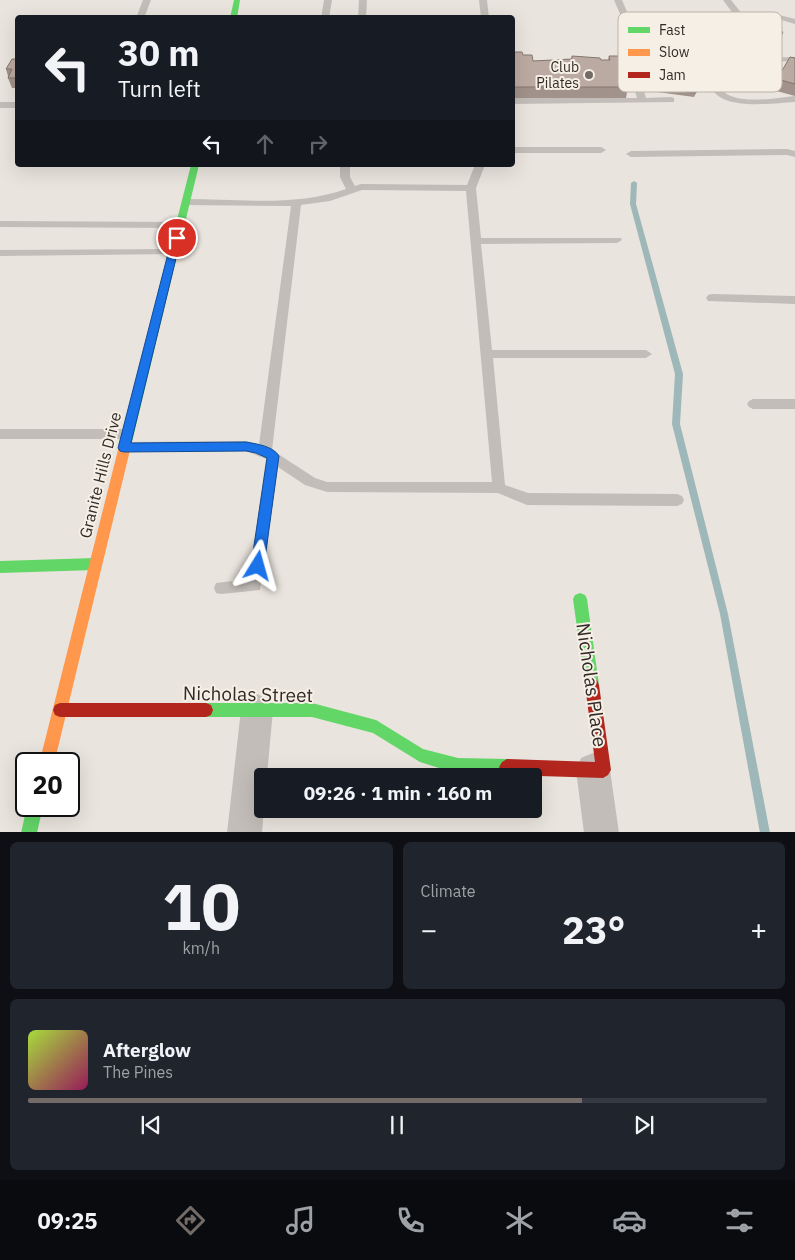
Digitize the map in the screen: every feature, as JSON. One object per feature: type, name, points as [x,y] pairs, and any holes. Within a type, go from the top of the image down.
[{"type":"street","points":[[234,15],[237,0]]},
{"type":"street","name":"Granite Hills Drive","points":[[49,752],[195,167]]},
{"type":"street","points":[[0,567],[95,564]]},
{"type":"street","name":"Nicholas Place","points":[[580,600],[598,770],[602,832]]},
{"type":"street","name":"Nicholas Street","points":[[60,710],[312,710],[376,727],[420,755],[458,766],[598,770]]},
{"type":"street","points":[[244,832],[258,710]]},
{"type":"street","points":[[29,832],[32,817]]},
{"type":"lane","points":[[141,15],[147,0]]},
{"type":"lane","points":[[326,15],[328,0]]},
{"type":"lane","points":[[362,15],[363,0]]},
{"type":"lane","points":[[483,0],[485,15]]},
{"type":"lane","points":[[618,0],[623,12]]},
{"type":"lane","points":[[727,0],[738,12]]},
{"type":"lane","points":[[782,18],[795,22]]},
{"type":"lane","points":[[782,59],[795,59]]},
{"type":"lane","points":[[640,92],[642,100]]},
{"type":"lane","points":[[716,92],[729,100],[737,101],[795,99]]},
{"type":"lane","points":[[515,101],[671,100]]},
{"type":"lane","points":[[0,105],[15,105]]},
{"type":"lane","points":[[515,150],[601,150]]},
{"type":"lane","points":[[631,154],[787,152],[795,154]]},
{"type":"lane","points":[[345,167],[344,177],[352,190]]},
{"type":"lane","points":[[479,167],[471,188],[499,488]]},
{"type":"lane","points":[[186,202],[296,202],[327,199],[361,187],[471,188]]},
{"type":"lane","points":[[221,588],[255,585],[296,202]]},
{"type":"lane","points":[[0,224],[180,225]]},
{"type":"lane","points":[[476,241],[617,240]]},
{"type":"lane","points":[[0,253],[173,252]]},
{"type":"lane","points":[[712,298],[795,300]]},
{"type":"lane","points":[[486,354],[646,354]]},
{"type":"lane","points":[[753,404],[795,404]]},
{"type":"lane","points":[[0,434],[127,434]]},
{"type":"lane","points":[[124,448],[246,446],[269,454],[309,481],[327,487],[499,488],[527,499],[677,500]]},
{"type":"building","points":[[515,52],[522,52],[523,55],[532,55],[533,61],[572,59],[572,56],[610,60],[609,56],[618,56],[618,87],[515,87]]},
{"type":"building","points":[[790,57],[795,58],[795,84],[782,80],[782,71]]},
{"type":"building","points":[[12,59],[15,59],[15,78],[8,78],[12,69],[6,69]]},
{"type":"waterway","points":[[634,183],[633,204],[679,374],[676,424],[724,614],[765,832]]},
{"type":"traffic: fast","points":[[234,15],[237,0]]},
{"type":"traffic: fast","points":[[125,446],[195,167]]},
{"type":"traffic: fast","points":[[0,567],[95,564]]},
{"type":"traffic: fast","points":[[580,599],[592,685]]},
{"type":"traffic: fast","points":[[206,710],[312,710],[376,727],[420,755],[458,766],[507,767]]},
{"type":"traffic: fast","points":[[29,832],[33,817]]},
{"type":"traffic: slow","points":[[49,752],[125,446]]},
{"type":"traffic: jam","points":[[507,767],[603,770],[592,685]]},
{"type":"traffic: jam","points":[[60,710],[206,710]]},
{"type":"place","name":"Club Pilates","points":[[589,75]]},
{"type":"route","points":[[177,238],[124,448],[246,446],[273,456],[258,566]]}]
